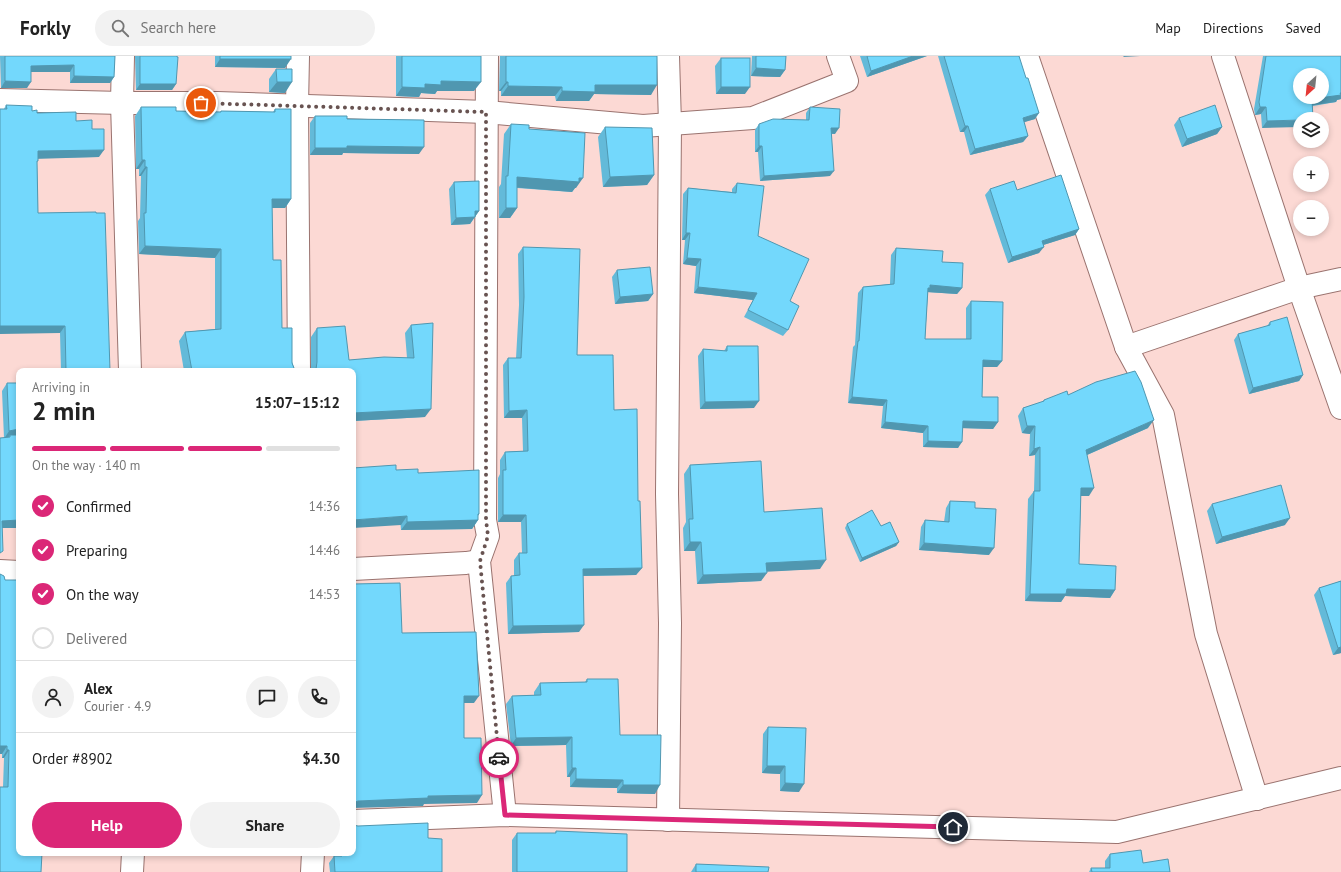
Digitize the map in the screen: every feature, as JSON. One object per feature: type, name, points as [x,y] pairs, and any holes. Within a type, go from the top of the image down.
[{"type":"street","points":[[123,56],[122,103],[130,368]]},
{"type":"street","points":[[298,56],[299,368]]},
{"type":"street","points":[[487,56],[486,520],[488,536],[480,561],[505,815]]},
{"type":"street","points":[[668,56],[670,124],[667,494],[670,623],[668,820]]},
{"type":"street","points":[[0,100],[122,103],[217,103],[486,112],[643,126],[753,118],[782,108],[847,81],[838,56]]},
{"type":"street","points":[[1027,56],[1126,347],[1163,415],[1206,634],[1257,799]]},
{"type":"street","points":[[1223,56],[1299,288],[1341,408]]},
{"type":"street","points":[[1126,347],[1299,288],[1341,279]]},
{"type":"street","points":[[356,569],[480,561]]},
{"type":"street","points":[[0,571],[16,572]]},
{"type":"street","points":[[356,821],[505,815],[1117,832],[1341,778]]},
{"type":"street","points":[[132,872],[133,856]]},
{"type":"street","points":[[312,872],[313,856]]},
{"type":"building","points":[[5,56],[115,56],[114,77],[74,76],[74,65],[31,66],[31,82],[5,81]]},
{"type":"building","points":[[140,56],[177,56],[176,84],[140,84]]},
{"type":"building","points":[[220,56],[291,56],[291,59],[220,59]]},
{"type":"building","points":[[402,56],[481,56],[481,82],[441,81],[441,85],[425,84],[425,88],[402,87]]},
{"type":"building","points":[[506,56],[657,56],[657,85],[595,85],[595,92],[562,91],[562,87],[508,86],[508,82],[506,82]]},
{"type":"building","points":[[756,56],[786,56],[785,70],[756,68]]},
{"type":"building","points":[[867,56],[913,56],[871,71]]},
{"type":"building","points":[[944,56],[1019,56],[1026,78],[1028,78],[1039,113],[1023,118],[1028,136],[975,149],[968,126],[965,126]]},
{"type":"building","points":[[1266,56],[1341,56],[1341,95],[1329,97],[1329,68],[1293,68],[1293,104],[1312,104],[1313,112],[1293,112],[1293,120],[1267,121],[1266,107],[1260,107],[1259,102]]},
{"type":"building","points":[[721,58],[750,58],[750,87],[721,87]]},
{"type":"building","points":[[276,69],[292,69],[292,82],[277,82]]},
{"type":"building","points":[[6,105],[32,106],[32,111],[37,110],[37,113],[76,112],[76,121],[92,120],[92,129],[104,129],[104,150],[38,151],[38,213],[105,213],[110,368],[66,368],[65,326],[0,326],[0,109],[7,109]]},
{"type":"building","points":[[1215,105],[1222,127],[1187,139],[1179,118]]},
{"type":"building","points":[[141,107],[176,107],[176,111],[221,112],[275,112],[275,109],[291,109],[291,199],[272,199],[273,260],[281,260],[282,328],[292,328],[292,363],[294,368],[191,368],[185,332],[221,329],[221,249],[145,246],[144,213],[146,213],[147,167],[145,167],[145,160],[142,160]]},
{"type":"building","points":[[810,107],[840,109],[839,128],[831,128],[834,171],[764,176],[762,146],[759,146],[759,124],[773,119],[809,120]]},
{"type":"building","points":[[315,116],[347,116],[347,119],[424,120],[424,147],[347,146],[347,148],[315,148]]},
{"type":"building","points":[[511,124],[529,125],[529,129],[585,133],[583,178],[579,178],[579,182],[517,177],[517,208],[506,208],[506,176],[508,176]]},
{"type":"building","points":[[605,127],[652,128],[654,175],[610,177]]},
{"type":"building","points":[[1061,175],[1079,229],[1042,241],[1044,247],[1012,257],[990,189],[1014,181],[1017,190]]},
{"type":"building","points":[[479,181],[479,211],[475,211],[475,217],[456,218],[454,182]]},
{"type":"building","points":[[737,183],[764,186],[758,236],[809,259],[790,301],[799,306],[788,330],[748,310],[757,293],[698,287],[701,259],[687,258],[690,233],[686,233],[688,188],[736,193]]},
{"type":"building","points":[[523,247],[580,249],[577,355],[613,355],[614,410],[637,409],[638,501],[640,501],[642,568],[583,569],[584,625],[513,626],[511,576],[520,575],[519,553],[527,553],[526,515],[503,515],[503,470],[506,470],[505,452],[528,451],[527,410],[509,411],[508,358],[521,358],[524,297]]},
{"type":"building","points":[[896,248],[943,251],[942,262],[963,263],[962,288],[930,285],[930,288],[928,288],[925,339],[971,339],[971,301],[1003,302],[1002,361],[983,360],[982,397],[998,397],[998,422],[963,421],[962,442],[928,441],[928,426],[885,422],[887,400],[852,397],[859,341],[863,287],[894,284]]},
{"type":"building","points":[[650,267],[653,294],[620,297],[617,270]]},
{"type":"building","points":[[1287,317],[1303,375],[1253,388],[1238,334],[1270,325],[1270,322]]},
{"type":"building","points":[[433,323],[431,409],[356,413],[356,368],[316,368],[317,328],[345,326],[349,360],[384,357],[414,358],[411,325]]},
{"type":"building","points":[[727,346],[758,346],[759,401],[705,402],[703,349],[727,351]]},
{"type":"building","points":[[1135,371],[1141,382],[1154,420],[1086,450],[1094,488],[1081,488],[1079,564],[1116,566],[1115,590],[1067,589],[1066,594],[1030,594],[1034,491],[1040,491],[1040,447],[1034,449],[1035,426],[1027,426],[1023,408],[1067,391],[1068,395],[1096,382]]},
{"type":"building","points":[[7,383],[16,383],[16,430],[9,431]]},
{"type":"building","points":[[10,435],[16,435],[16,520],[2,521],[3,551],[0,553],[0,438],[10,437]]},
{"type":"building","points":[[761,461],[764,512],[822,508],[826,560],[766,563],[767,573],[703,575],[701,542],[690,542],[689,519],[693,519],[690,465]]},
{"type":"building","points":[[396,465],[396,470],[418,469],[418,473],[479,470],[478,520],[407,522],[407,516],[356,520],[356,468]]},
{"type":"building","points":[[1281,485],[1290,518],[1222,537],[1212,504]]},
{"type":"building","points":[[950,501],[975,502],[975,508],[996,509],[994,548],[924,543],[925,520],[949,522]]},
{"type":"building","points":[[872,510],[881,526],[890,522],[899,542],[862,558],[847,524]]},
{"type":"building","points":[[0,574],[4,576],[5,580],[16,580],[16,856],[42,856],[41,872],[0,872],[0,787],[8,787],[9,750],[7,750],[7,746],[0,746]]},
{"type":"building","points":[[1341,581],[1341,647],[1338,648],[1319,588]]},
{"type":"building","points":[[400,583],[402,633],[476,632],[479,696],[464,696],[464,738],[481,738],[482,795],[428,796],[428,798],[356,802],[356,584]]},
{"type":"building","points":[[587,679],[618,679],[620,735],[661,735],[660,785],[623,785],[623,780],[576,779],[576,768],[572,768],[572,737],[516,738],[512,696],[541,695],[540,683],[587,682]]},
{"type":"building","points":[[768,727],[806,728],[804,784],[785,783],[785,766],[767,766]]},
{"type":"building","points":[[428,823],[428,838],[442,839],[442,872],[335,872],[334,856],[356,856],[356,826]]},
{"type":"building","points":[[556,831],[627,834],[627,872],[517,872],[517,833],[556,833]]},
{"type":"building","points":[[1141,850],[1143,863],[1168,859],[1170,872],[1092,872],[1091,868],[1110,868],[1110,854]]},
{"type":"building","points":[[696,864],[769,867],[768,872],[696,872]]},
{"type":"way so far","points":[[201,103],[486,112],[486,520],[488,536],[480,561],[499,758]]},
{"type":"route","points":[[499,758],[505,815],[953,827]]}]
